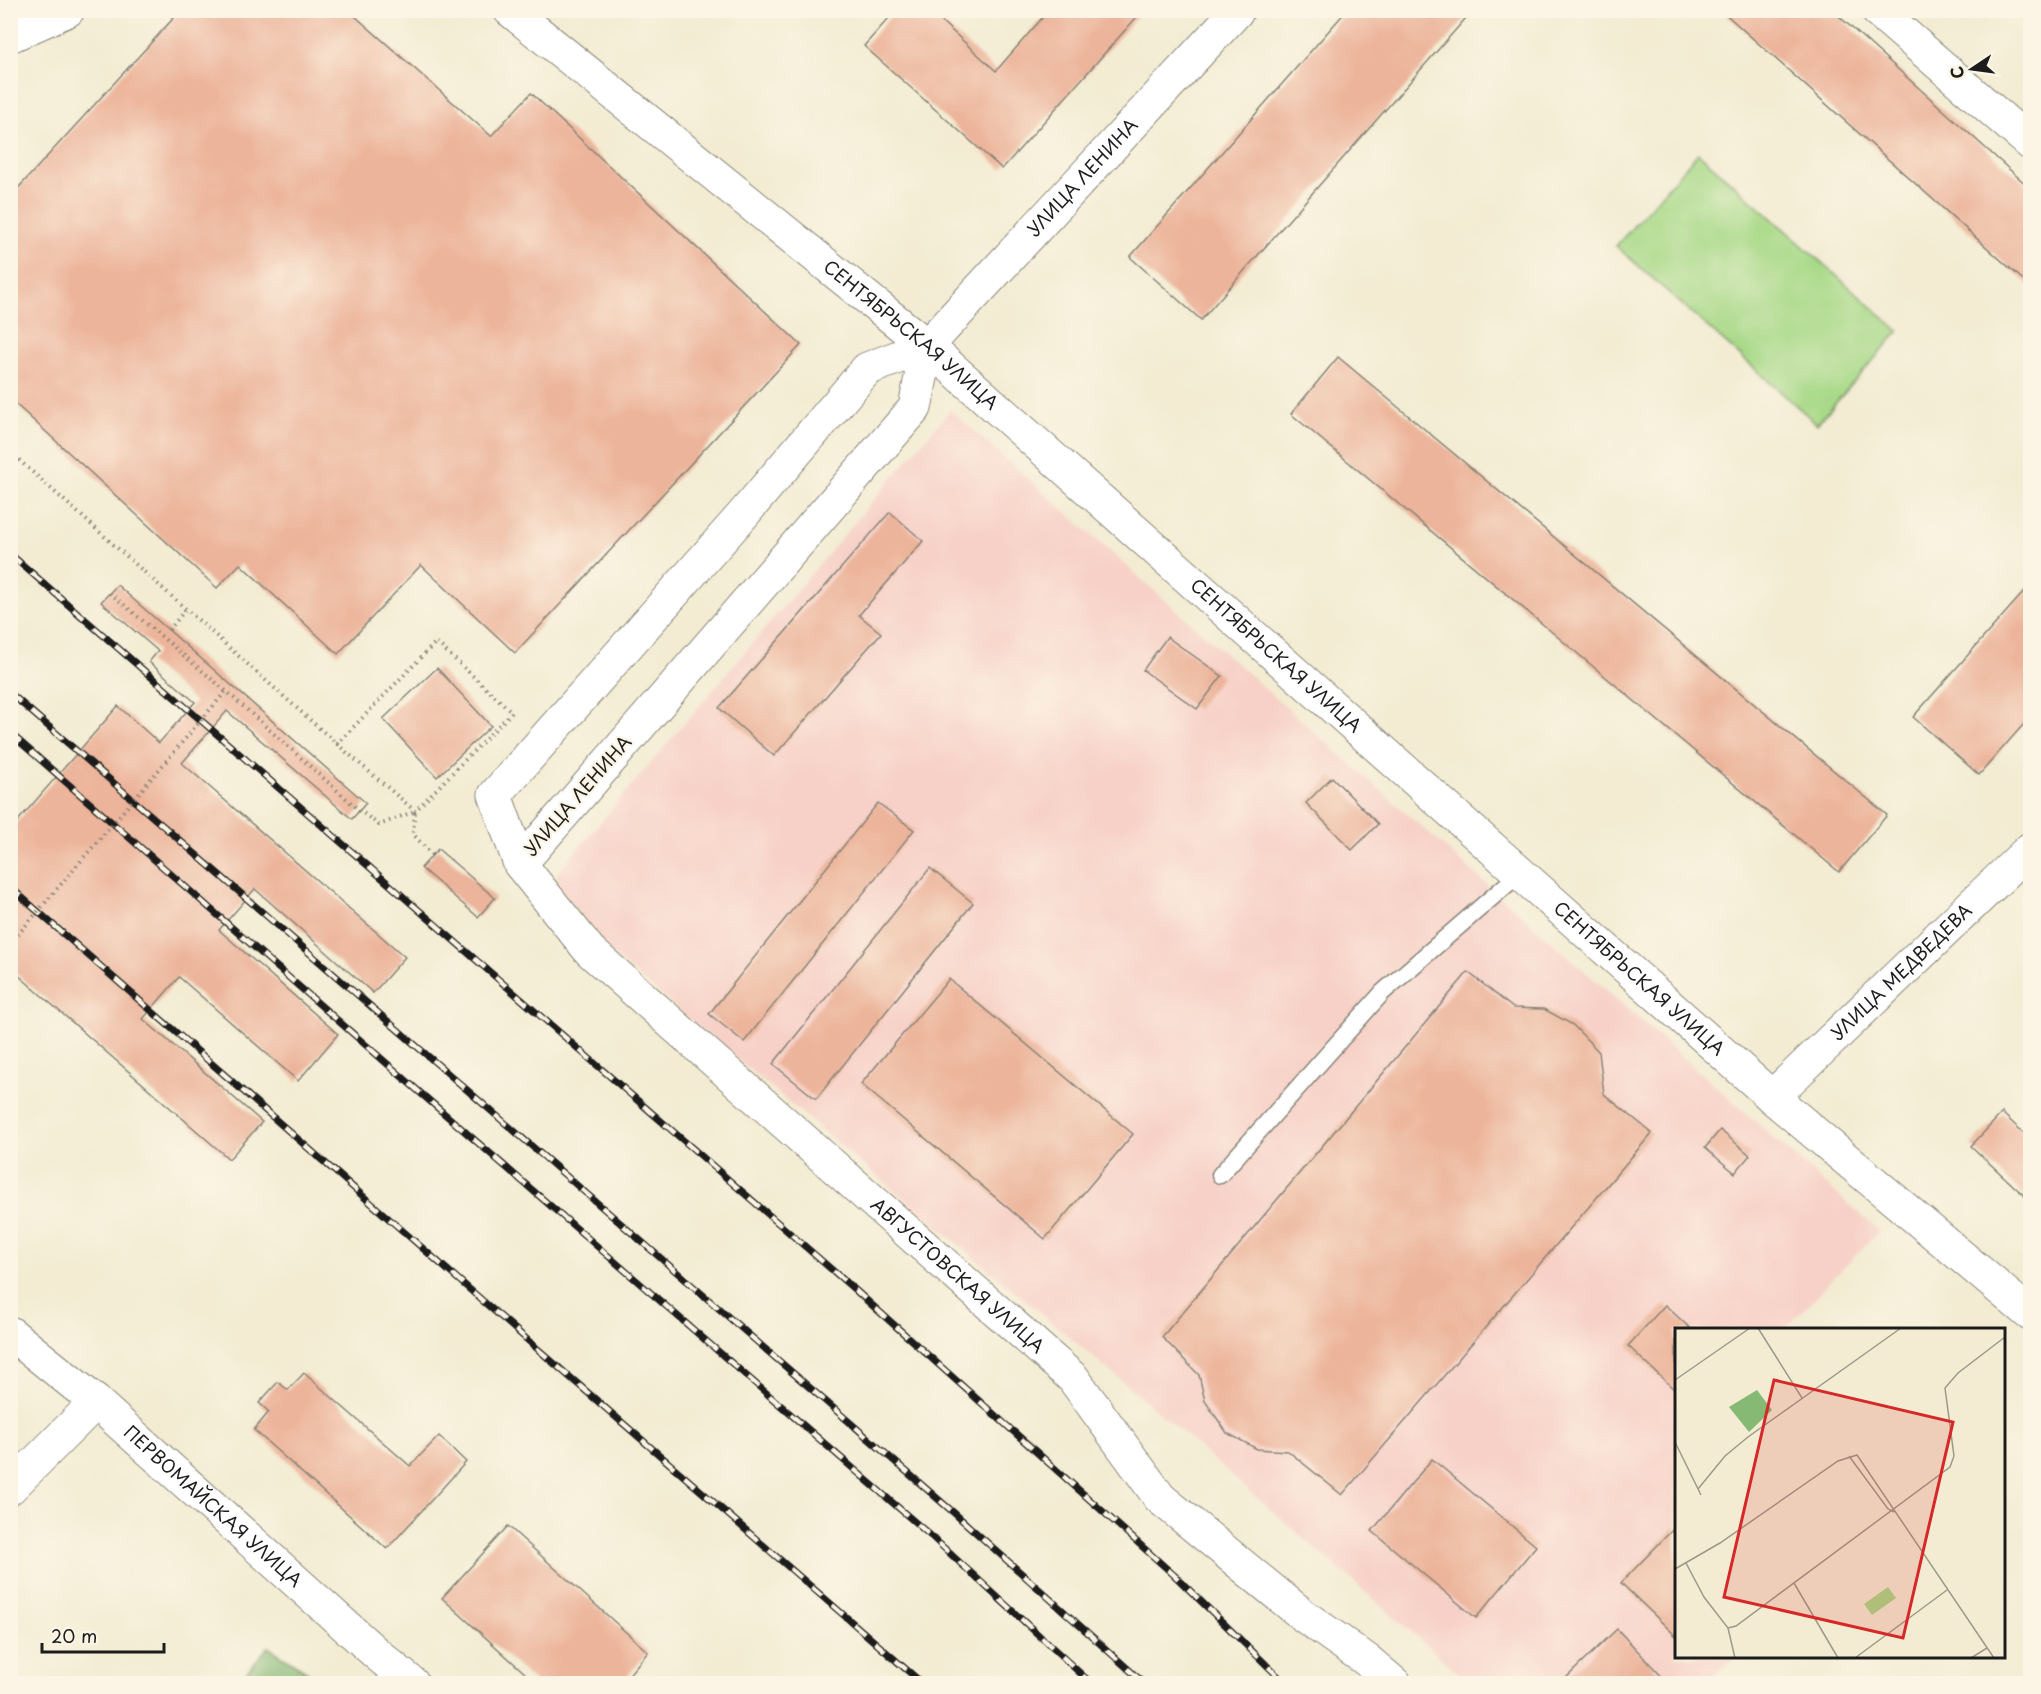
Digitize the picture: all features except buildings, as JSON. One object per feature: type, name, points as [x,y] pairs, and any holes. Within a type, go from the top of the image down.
[{"type":"street","points":[[10,36],[68,10]]},
{"type":"street","name":"СЕНТЯБРЬСКАЯ УЛИЦА","points":[[510,10],[927,346],[1772,1097],[2031,1314]]},
{"type":"street","name":"УЛИЦА ЛЕНИНА","points":[[927,346],[915,408],[520,864],[495,795],[741,517],[867,369],[927,346],[1238,10]]},
{"type":"street","points":[[1877,10],[2031,142]]},
{"type":"street","name":"УЛИЦА МЕДВЕДЕВА","points":[[1772,1097],[2031,849]]},
{"type":"street","name":"АВГУСТОВСКАЯ УЛИЦА","points":[[520,864],[590,951],[1073,1378],[1160,1498],[1304,1616],[1395,1683]]},
{"type":"street","name":"ПЕРВОМАЙСКАЯ УЛИЦА","points":[[10,1333],[96,1402],[378,1655],[413,1683]]},
{"type":"street","points":[[10,1488],[96,1402]]},
{"type":"lane","points":[[1220,1175],[1383,992],[1520,874]]},
{"type":"path","points":[[10,452],[415,811]]},
{"type":"path","points":[[110,593],[379,825],[415,811],[512,712],[436,642],[337,744]]},
{"type":"path","points":[[170,630],[186,609]]},
{"type":"path","points":[[10,944],[226,691]]},
{"type":"path","points":[[415,811],[413,834],[432,855]]},
{"type":"shaded area","points":[[950,410],[1879,1231],[1786,1328],[1675,1328],[1675,1658],[1734,1658],[1705,1683],[1470,1683],[1141,1397],[560,911],[556,875]]},
{"type":"green space","points":[[1698,153],[1899,331],[1817,424],[1616,246]]},
{"type":"green space","points":[[268,1647],[325,1683],[237,1683]]},
{"type":"railway","points":[[10,554],[854,1289],[1174,1575],[1286,1684]]},
{"type":"railway","points":[[10,693],[953,1512],[1145,1684]]},
{"type":"railway","points":[[10,733],[931,1536],[1092,1684]]},
{"type":"railway","points":[[10,887],[923,1684]]}]
